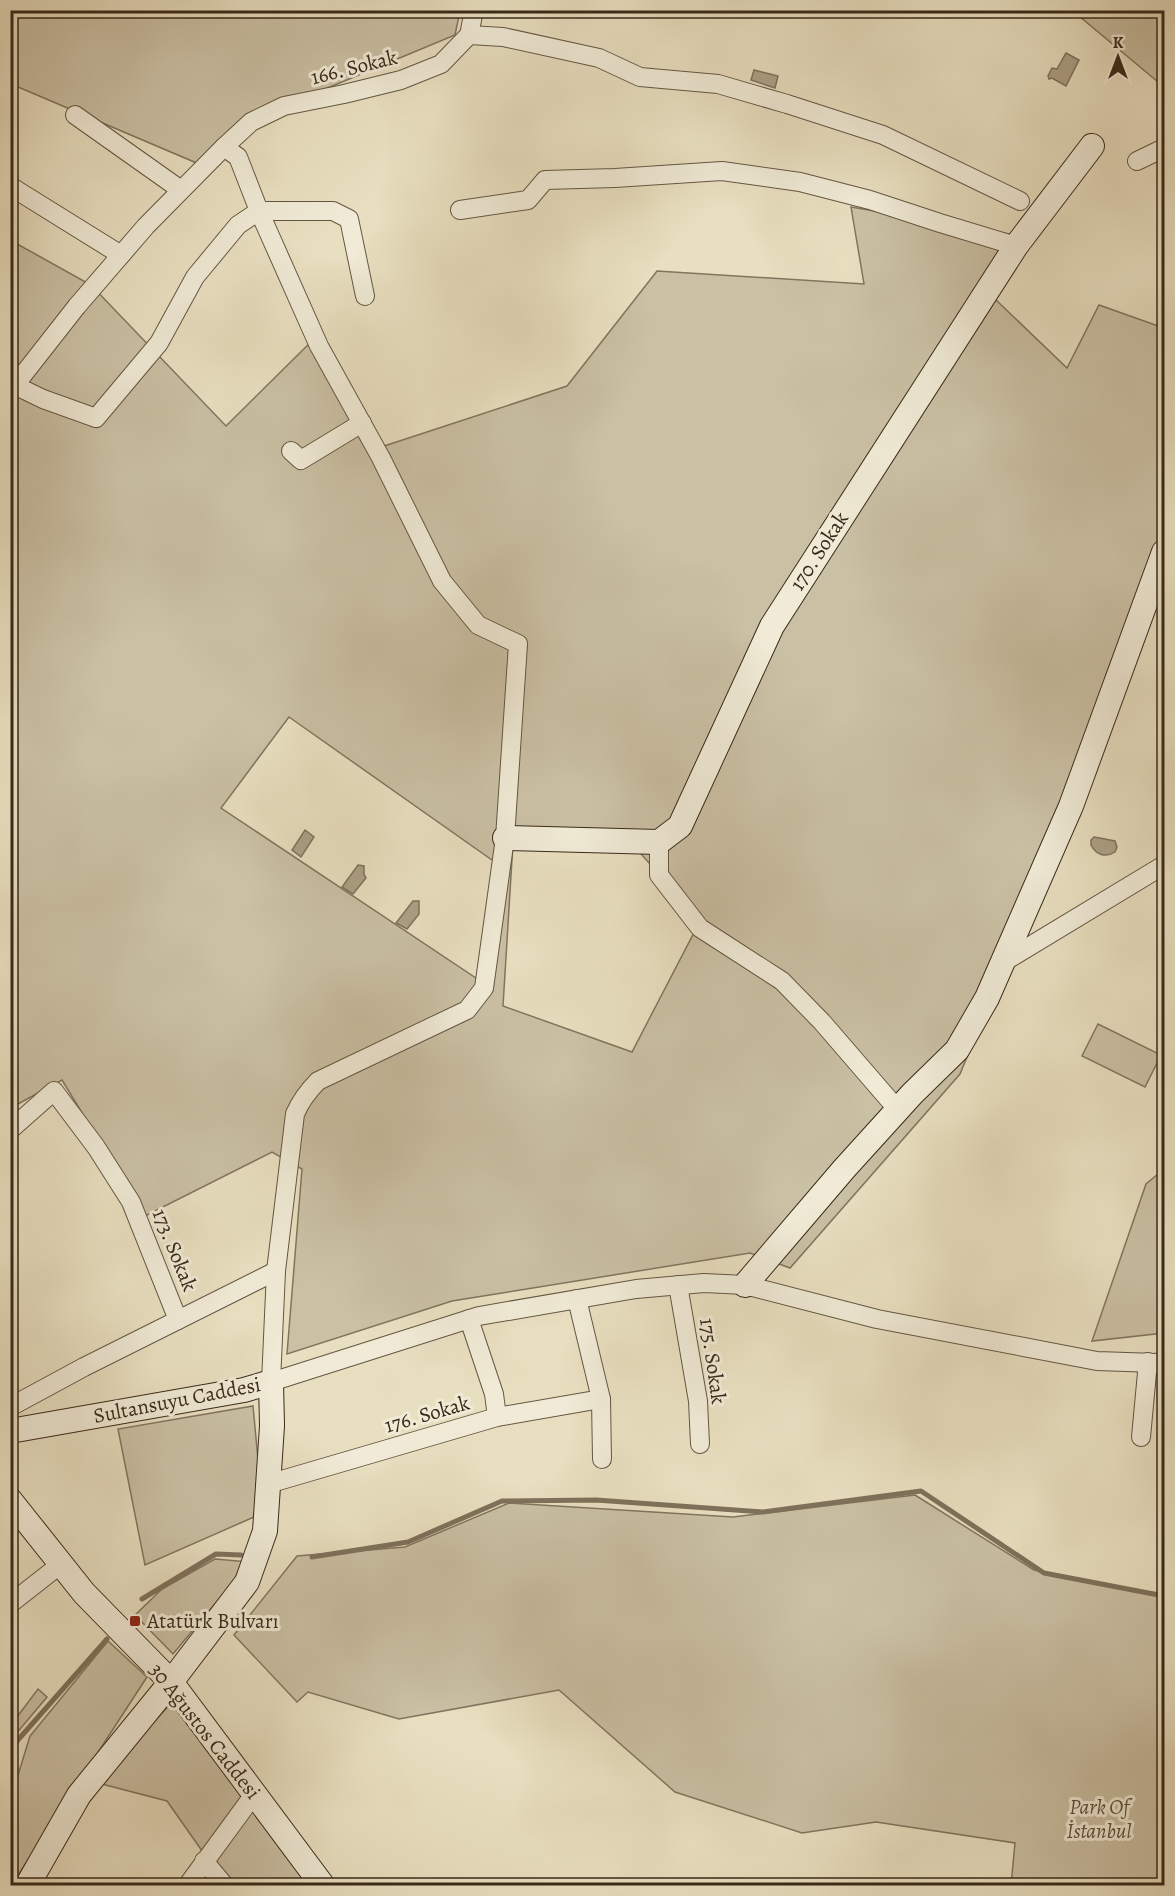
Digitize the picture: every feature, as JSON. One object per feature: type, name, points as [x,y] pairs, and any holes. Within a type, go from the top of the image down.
[{"type":"street","points":[[474,10],[469,35],[503,38],[599,58],[640,77],[718,84],[787,104],[883,135],[1020,201]]},
{"type":"street","name":"166. Sokak","points":[[13,384],[146,226],[250,122],[284,106],[401,80],[441,64],[469,35]]},
{"type":"street","points":[[75,115],[181,190]]},
{"type":"street","name":"170. Sokak","points":[[659,842],[680,826],[772,626],[1016,246],[1092,146]]},
{"type":"street","points":[[224,147],[238,157],[259,211],[319,346],[381,458],[442,581],[478,625],[518,644],[505,838],[484,988],[467,1010],[318,1081],[301,1100],[295,1114],[276,1271],[271,1382],[479,1316],[636,1289],[704,1283],[745,1285],[877,1319],[1097,1361],[1156,1361],[1141,1437]]},
{"type":"street","points":[[1137,161],[1164,148]]},
{"type":"street","points":[[460,210],[528,200],[545,180],[722,171],[800,182],[870,200],[940,224],[1016,246]]},
{"type":"street","points":[[10,186],[121,255]]},
{"type":"street","points":[[13,384],[42,399],[96,418],[159,344],[195,277],[238,225],[259,211],[333,211],[349,219],[365,296]]},
{"type":"street","points":[[291,451],[301,460],[362,423]]},
{"type":"street","points":[[745,1285],[898,1110],[957,1050],[987,998],[1071,807],[1164,552]]},
{"type":"street","points":[[505,838],[659,842],[659,875],[700,928],[782,981],[822,1022],[898,1110]]},
{"type":"street","points":[[1002,963],[1164,865]]},
{"type":"street","name":"173. Sokak","points":[[10,1130],[54,1091],[96,1147],[131,1202],[178,1320],[10,1407]]},
{"type":"street","points":[[178,1320],[276,1271]]},
{"type":"street","name":"175. Sokak","points":[[678,1285],[698,1401],[700,1444]]},
{"type":"street","points":[[577,1299],[601,1399],[602,1460]]},
{"type":"street","points":[[469,1319],[494,1394],[497,1417]]},
{"type":"street","name":"Sultansuyu Caddesi","points":[[10,1431],[244,1390],[271,1382],[272,1426],[265,1531],[247,1582],[171,1682],[79,1795],[27,1886]]},
{"type":"street","name":"176. Sokak","points":[[268,1484],[497,1417],[601,1399]]},
{"type":"street","name":"30 Ağustos Caddesi","points":[[10,1500],[84,1593],[171,1682],[323,1886]]},
{"type":"street","points":[[10,1604],[61,1564]]},
{"type":"street","points":[[187,1886],[255,1794]]},
{"type":"street","points":[[204,1861],[225,1886]]},
{"type":"green space","points":[[11,11],[460,11],[455,35],[241,124],[199,164],[11,84]]},
{"type":"green space","points":[[1073,11],[1164,11],[1164,87]]},
{"type":"green space","points":[[851,207],[1010,234],[995,299],[1067,368],[1099,305],[1164,328],[1164,577],[960,1074],[790,1268],[750,1253],[452,1301],[287,1354],[302,1169],[272,1152],[145,1216],[62,1080],[16,1105],[11,1099],[10,240],[91,285],[226,426],[321,332],[378,448],[567,386],[657,271],[864,284]],"holes":[[[289,717],[499,865],[482,982],[221,808]],[[513,843],[635,847],[700,921],[632,1052],[503,1006]]]},
{"type":"green space","points":[[1098,1024],[1161,1055],[1145,1087],[1082,1056]]},
{"type":"green space","points":[[1164,1169],[1164,1333],[1092,1341],[1146,1184]]},
{"type":"green space","points":[[253,1406],[263,1513],[145,1565],[118,1429]]},
{"type":"green space","name":"Park Of İstanbul","points":[[915,1495],[1034,1570],[1137,1592],[1164,1593],[1164,1885],[1011,1885],[1015,1843],[876,1822],[802,1833],[675,1792],[559,1690],[399,1719],[308,1692],[297,1702],[234,1635],[297,1556],[405,1547],[509,1503],[733,1517]]},
{"type":"green space","points":[[215,1559],[250,1562],[173,1654],[135,1615],[162,1589]]},
{"type":"green space","points":[[108,1641],[147,1677],[11,1886],[11,1798],[30,1736]]},
{"type":"green space","points":[[38,1689],[47,1697],[15,1735],[11,1747],[11,1725]]},
{"type":"green space","points":[[174,1700],[317,1885],[226,1885],[167,1801],[98,1783]]},
{"type":"shaded area","points":[[1066,53],[1079,60],[1066,86],[1052,78],[1049,79],[1048,76],[1052,68],[1057,69]]},
{"type":"shaded area","points":[[754,70],[778,76],[775,88],[751,80]]},
{"type":"shaded area","points":[[305,830],[314,837],[301,857],[292,850]]},
{"type":"shaded area","points":[[1094,837],[1115,841],[1117,847],[1115,852],[1108,855],[1098,853],[1091,845]]},
{"type":"shaded area","points":[[358,865],[364,866],[366,878],[353,894],[342,887]]},
{"type":"shaded area","points":[[413,901],[419,901],[419,914],[407,929],[396,923]]},
{"type":"waterway","points":[[312,1557],[408,1542],[502,1501],[596,1500],[763,1512],[921,1491],[1044,1573],[1164,1596]]},
{"type":"waterway","points":[[142,1599],[216,1554],[241,1555]]},
{"type":"waterway","points":[[10,1764],[17,1741],[107,1639]]},
{"type":"place","name":"Atatürk Bulvarı","points":[[135,1621]]}]
